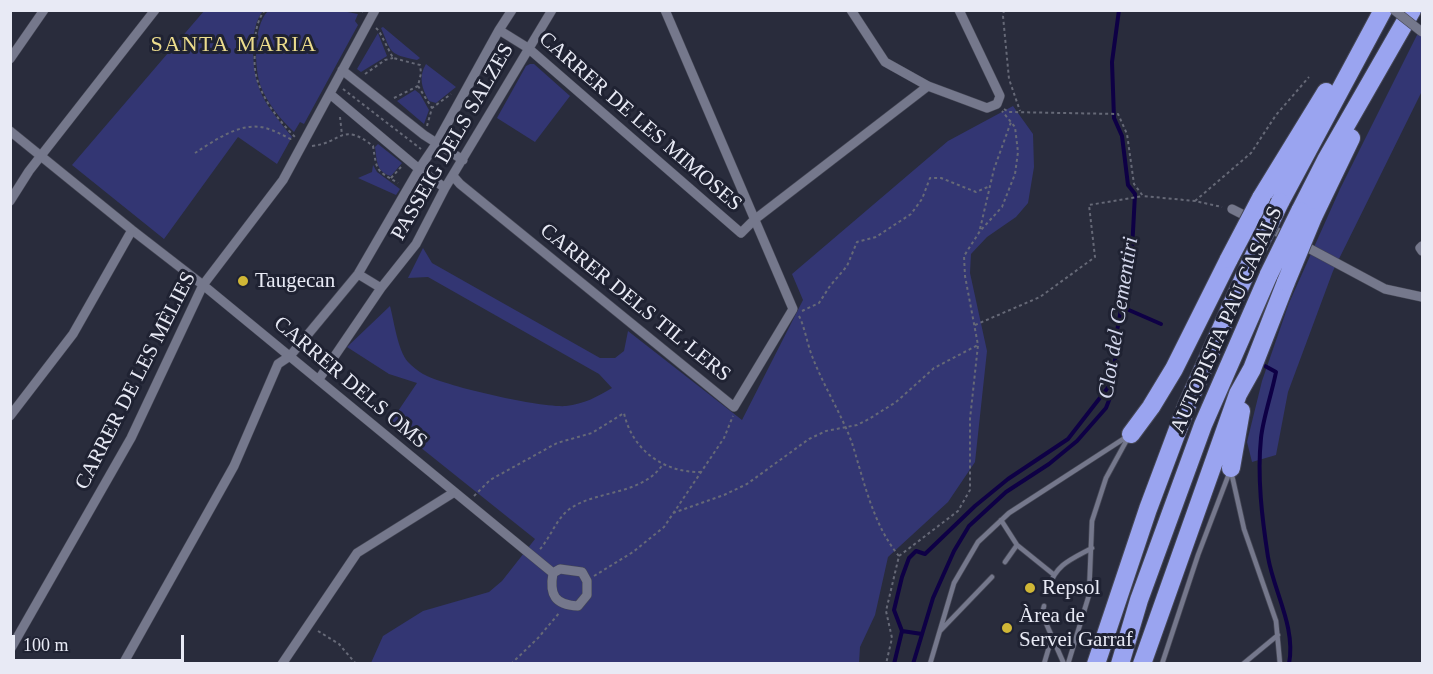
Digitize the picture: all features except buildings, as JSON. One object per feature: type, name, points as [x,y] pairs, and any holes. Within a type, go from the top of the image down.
[{"type":"highway","name":"AUTOPISTA PAU CASALS","points":[[1120,663],[1139,600],[1195,446],[1278,278],[1307,214],[1326,160],[1412,10]]},
{"type":"highway","name":"AUTOPISTA PAU CASALS","points":[[1096,663],[1136,542],[1187,405],[1280,202],[1380,15]]},
{"type":"highway","points":[[1131,434],[1174,369],[1261,198],[1353,48],[1380,15]]},
{"type":"highway","points":[[1231,468],[1240,414],[1278,278]]},
{"type":"highway","points":[[1142,663],[1220,442],[1238,394],[1252,369]]},
{"type":"street","points":[[10,59],[44,10]]},
{"type":"street","points":[[10,201],[29,171],[155,10]]},
{"type":"street","name":"CARRER DE LES MÈLIES","points":[[10,650],[131,438],[203,285],[283,180],[375,10]]},
{"type":"street","name":"PASSEIG DELS SALZES","points":[[123,663],[234,466],[278,364],[290,356],[358,274],[436,144],[512,10]]},
{"type":"street","name":"PASSEIG DELS SALZES","points":[[319,379],[381,288],[416,244],[445,188],[552,10]]},
{"type":"street","points":[[665,10],[795,311]]},
{"type":"street","points":[[851,10],[885,62],[928,86],[987,108],[997,104],[1000,96],[959,10]]},
{"type":"street","points":[[1394,10],[1422,32]]},
{"type":"street","name":"CARRER DE LES MIMOSES","points":[[499,30],[528,48],[741,233],[754,220]]},
{"type":"street","points":[[342,70],[436,144],[463,160]]},
{"type":"street","points":[[754,220],[928,86]]},
{"type":"street","points":[[330,94],[445,188]]},
{"type":"street","name":"CARRER DELS OMS","points":[[10,131],[319,379],[453,493],[553,573]]},
{"type":"street","name":"CARRER DELS TIL·LERS","points":[[453,176],[734,407],[795,311]]},
{"type":"street","points":[[1232,209],[1385,289],[1422,297]]},
{"type":"street","points":[[10,416],[73,334],[132,230]]},
{"type":"street","points":[[358,274],[381,288]]},
{"type":"street","points":[[282,663],[357,553],[453,493]]},
{"type":"street","points":[[560,569],[582,572],[587,581],[587,595],[583,603],[578,606],[565,605],[557,600],[551,583],[553,573],[560,569]]},
{"type":"lane","points":[[930,663],[954,583],[978,542],[1009,513],[1131,434]]},
{"type":"lane","points":[[1066,663],[1089,595],[1092,521],[1106,478],[1131,434]]},
{"type":"lane","points":[[1231,468],[1244,529],[1262,577],[1278,635],[1280,663]]},
{"type":"lane","points":[[1162,663],[1198,555],[1231,468]]},
{"type":"lane","points":[[1001,520],[1017,545],[1053,574]]},
{"type":"lane","points":[[1005,562],[1017,545]]},
{"type":"lane","points":[[1049,587],[1053,574],[1064,564],[1092,548]]},
{"type":"lane","points":[[939,632],[992,577]]},
{"type":"lane","points":[[1044,606],[1042,614],[1066,663]]},
{"type":"lane","points":[[1242,663],[1278,635]]},
{"type":"lane","points":[[1044,663],[1052,637]]},
{"type":"path","points":[[195,153],[228,134],[245,128],[263,127],[291,139],[295,137],[275,113],[261,90],[255,71],[255,37],[258,23],[265,10]]},
{"type":"path","points":[[1004,10],[1009,80],[1020,111]]},
{"type":"path","points":[[376,28],[393,58]]},
{"type":"path","points":[[362,76],[385,60],[393,58],[420,64],[421,73],[418,86],[432,108]]},
{"type":"path","points":[[1195,201],[1251,153],[1276,115],[1309,76]]},
{"type":"path","points":[[392,100],[418,86]]},
{"type":"path","points":[[344,89],[421,149]]},
{"type":"path","points":[[426,128],[432,108],[454,93]]},
{"type":"path","points":[[997,104],[1009,112],[1118,114],[1127,134],[1134,184],[1143,196]]},
{"type":"path","points":[[886,663],[892,638],[886,611],[899,556],[958,511],[970,490],[970,419],[978,345],[965,276],[964,256],[980,231],[1002,207],[1015,174],[1018,152],[1015,127],[997,104]]},
{"type":"path","points":[[339,110],[342,135]]},
{"type":"path","points":[[980,231],[990,186],[1011,122]]},
{"type":"path","points":[[312,146],[320,145],[346,133],[360,136],[373,146],[376,168],[381,174],[402,185]]},
{"type":"path","points":[[391,178],[405,163]]},
{"type":"path","points":[[899,556],[889,544],[874,510],[851,442],[811,354],[800,319],[795,311],[819,303],[847,266],[857,242],[876,237],[910,214],[922,199],[930,178],[941,178],[975,192],[990,186]]},
{"type":"path","points":[[975,325],[1040,297],[1095,257],[1089,205],[1143,196],[1195,201],[1232,209]]},
{"type":"path","points":[[673,513],[724,495],[747,484],[809,439],[826,431],[863,422],[896,402],[934,368],[978,345]]},
{"type":"path","points":[[587,581],[633,552],[663,527],[724,438],[733,417],[734,407]]},
{"type":"path","points":[[467,503],[490,480],[507,470],[557,443],[592,433],[624,413],[626,425],[642,451],[663,464],[684,472],[701,472]]},
{"type":"path","points":[[533,556],[543,547],[567,510],[584,500],[631,487],[657,474],[663,464]]},
{"type":"path","points":[[512,663],[538,638],[565,605]]},
{"type":"path","points":[[308,625],[339,644],[356,663]]},
{"type":"shaded area","points":[[337,10],[358,14],[355,21],[358,25],[304,124],[300,122],[294,132],[275,111],[261,87],[256,48],[263,18],[268,11]]},
{"type":"shaded area","points":[[204,11],[263,11],[257,22],[254,37],[255,74],[262,96],[292,137],[277,164],[238,137],[164,239],[72,165]]},
{"type":"shaded area","points":[[1422,25],[1422,91],[1333,271],[1288,392],[1276,455],[1252,462],[1247,442],[1262,381],[1289,303],[1340,189]]},
{"type":"shaded area","points":[[383,27],[420,58],[417,60],[408,58],[393,52],[381,28]]},
{"type":"shaded area","points":[[378,33],[387,56],[361,72],[357,69]]},
{"type":"shaded area","points":[[426,64],[456,87],[436,103],[429,101],[423,87],[422,74]]},
{"type":"shaded area","points":[[534,64],[570,96],[535,142],[497,118],[526,66]]},
{"type":"shaded area","points":[[415,90],[420,94],[429,110],[424,124],[397,101]]},
{"type":"shaded area","points":[[1013,106],[1033,134],[1034,167],[1028,203],[1016,217],[987,237],[971,254],[970,273],[987,351],[975,462],[948,502],[888,557],[875,615],[860,647],[859,663],[371,663],[383,636],[423,611],[489,592],[502,581],[535,539],[390,423],[417,383],[389,374],[347,347],[390,306],[399,343],[408,362],[423,374],[434,379],[493,395],[554,406],[579,404],[612,388],[599,374],[428,277],[408,278],[423,248],[432,263],[600,358],[615,358],[624,351],[628,331],[742,420],[803,300],[792,274],[948,141]]},
{"type":"shaded area","points":[[378,144],[402,163],[391,176],[382,172],[378,165],[375,147]]},
{"type":"shaded area","points":[[373,165],[377,172],[400,189],[396,195],[358,178],[372,172]]},
{"type":"waterway","name":"Clot del Cementiri","points":[[913,664],[933,598],[954,551],[969,526],[1006,492],[1049,464],[1077,441],[1106,408],[1113,390],[1117,331],[1132,250],[1135,194],[1128,185],[1122,136],[1114,118],[1112,62],[1119,10]]},
{"type":"waterway","points":[[1122,307],[1161,324]]},
{"type":"waterway","points":[[1265,366],[1276,372],[1261,438],[1261,498],[1268,557],[1290,637],[1289,664]]},
{"type":"waterway","points":[[894,664],[902,631],[894,610],[909,558],[916,551],[925,554],[975,506],[1008,479],[1068,439],[1113,381]]},
{"type":"waterway","points":[[902,631],[922,634]]},
{"type":"place","name":"Taugecan","points":[[243,281]]},
{"type":"place","name":"Repsol","points":[[1030,588]]},
{"type":"place","name":"Àrea de Servei Garraf","points":[[1007,628]]},
{"type":"district","name":"SANTA MARIA","points":[[234,45]]}]
